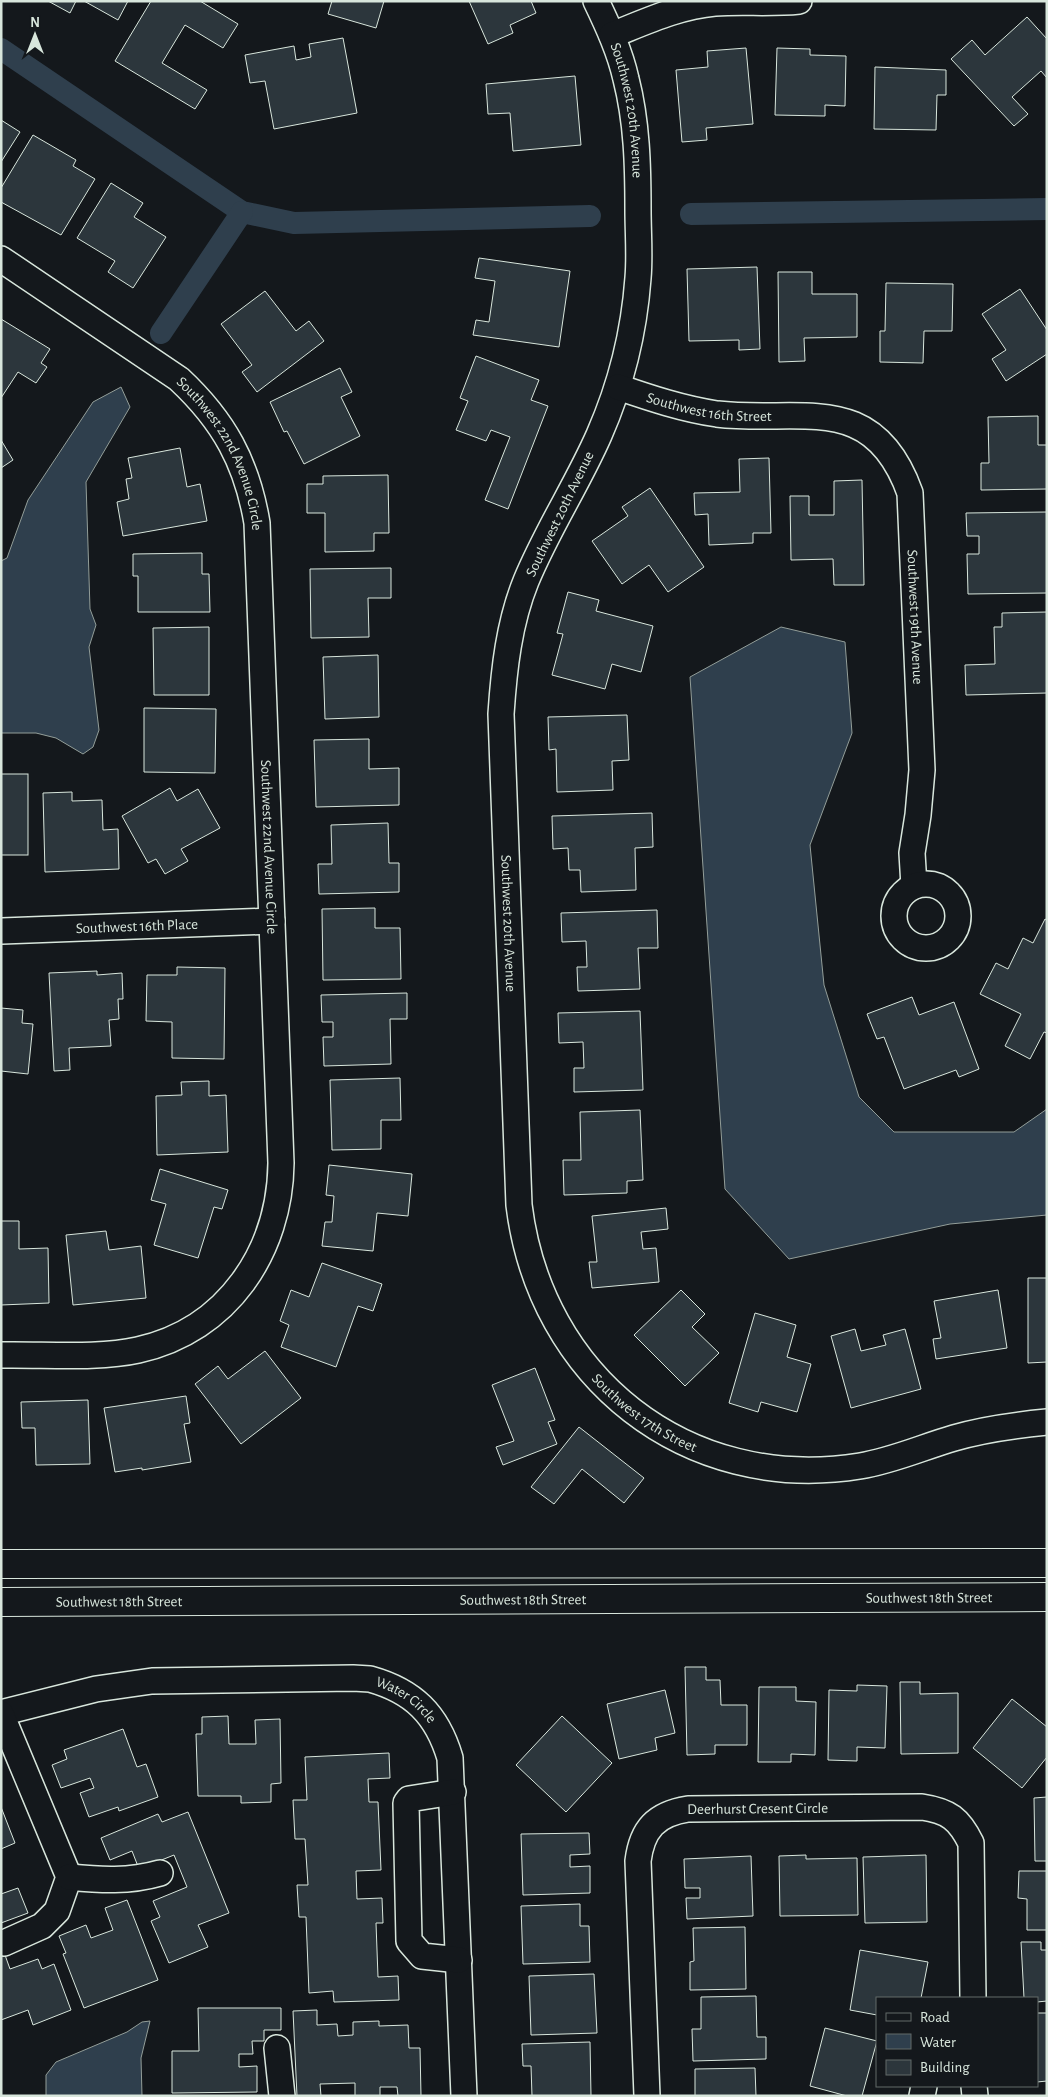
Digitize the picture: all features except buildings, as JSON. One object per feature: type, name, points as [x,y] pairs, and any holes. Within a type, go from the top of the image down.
[{"type":"main road","points":[[1,1564],[1047,1562]]},
{"type":"main road","name":"Southwest 18th Street","points":[[1,1602],[1047,1597]]},
{"type":"street","name":"Southwest 20th Avenue","points":[[512,1037],[501,714],[504,669],[512,625],[526,582],[544,541],[599,436],[618,388],[632,331],[638,277],[638,163],[634,120],[629,94],[612,34],[596,1]]},
{"type":"street","points":[[612,34],[693,6],[715,3],[799,1]]},
{"type":"street","name":"Southwest 22nd Avenue Circle","points":[[1,259],[179,379],[211,412],[238,455],[253,498],[257,524],[281,1185],[271,1230],[262,1252],[250,1272],[220,1307],[182,1333],[161,1343],[116,1354],[1,1355]]},
{"type":"street","name":"Southwest 16th Street","points":[[618,388],[678,406],[718,414],[801,416]]},
{"type":"street","name":"Southwest 19th Avenue","points":[[801,416],[832,417],[854,425],[874,436],[890,452],[902,471],[910,492],[922,770],[912,854],[914,886]]},
{"type":"street","name":"Southwest 16th Place","points":[[2,931],[272,921]]},
{"type":"street","name":"Southwest 17th Street","points":[[512,1037],[519,1205],[522,1229],[534,1275],[554,1320],[571,1347],[596,1378],[632,1411],[694,1447],[717,1456],[764,1467],[804,1470],[860,1466],[884,1461],[955,1437],[1003,1427],[1047,1422]]},
{"type":"street","name":"Water Circle","points":[[1,1714],[96,1689],[152,1681],[370,1679],[386,1684],[416,1700],[438,1726],[450,1758],[453,1792],[464,2096]]},
{"type":"street","points":[[1,1714],[69,1877],[56,1911],[42,1926],[4,1943]]},
{"type":"street","points":[[453,1792],[409,1799],[406,1803],[409,1941],[422,1956],[459,1960]]},
{"type":"street","name":"Deerhurst Cresent Circle","points":[[647,2096],[638,1861],[640,1845],[647,1830],[658,1819],[672,1811],[688,1809],[922,1807],[939,1810],[953,1817],[964,1828],[971,1843],[973,1997]]},
{"type":"street","points":[[69,1877],[102,1881],[140,1879],[160,1873]]},
{"type":"street","points":[[277,2048],[282,2096]]},
{"type":"water","points":[[121,387],[130,407],[86,482],[90,609],[96,625],[89,647],[99,730],[93,747],[83,754],[56,738],[36,733],[1,733],[1,561],[7,558],[28,500],[93,402]]},
{"type":"water","points":[[781,627],[845,642],[852,733],[810,845],[824,985],[859,1097],[894,1132],[1014,1132],[1047,1109],[1047,1215],[950,1224],[789,1259],[725,1189],[690,677]]},
{"type":"water","points":[[150,2021],[141,2058],[142,2096],[46,2096],[46,2075],[56,2062],[127,2032],[142,2022]]},
{"type":"waterway","points":[[1,49],[242,212],[294,223],[590,216]]},
{"type":"waterway","points":[[691,214],[1047,209]]},
{"type":"waterway","points":[[161,333],[242,212]]}]
